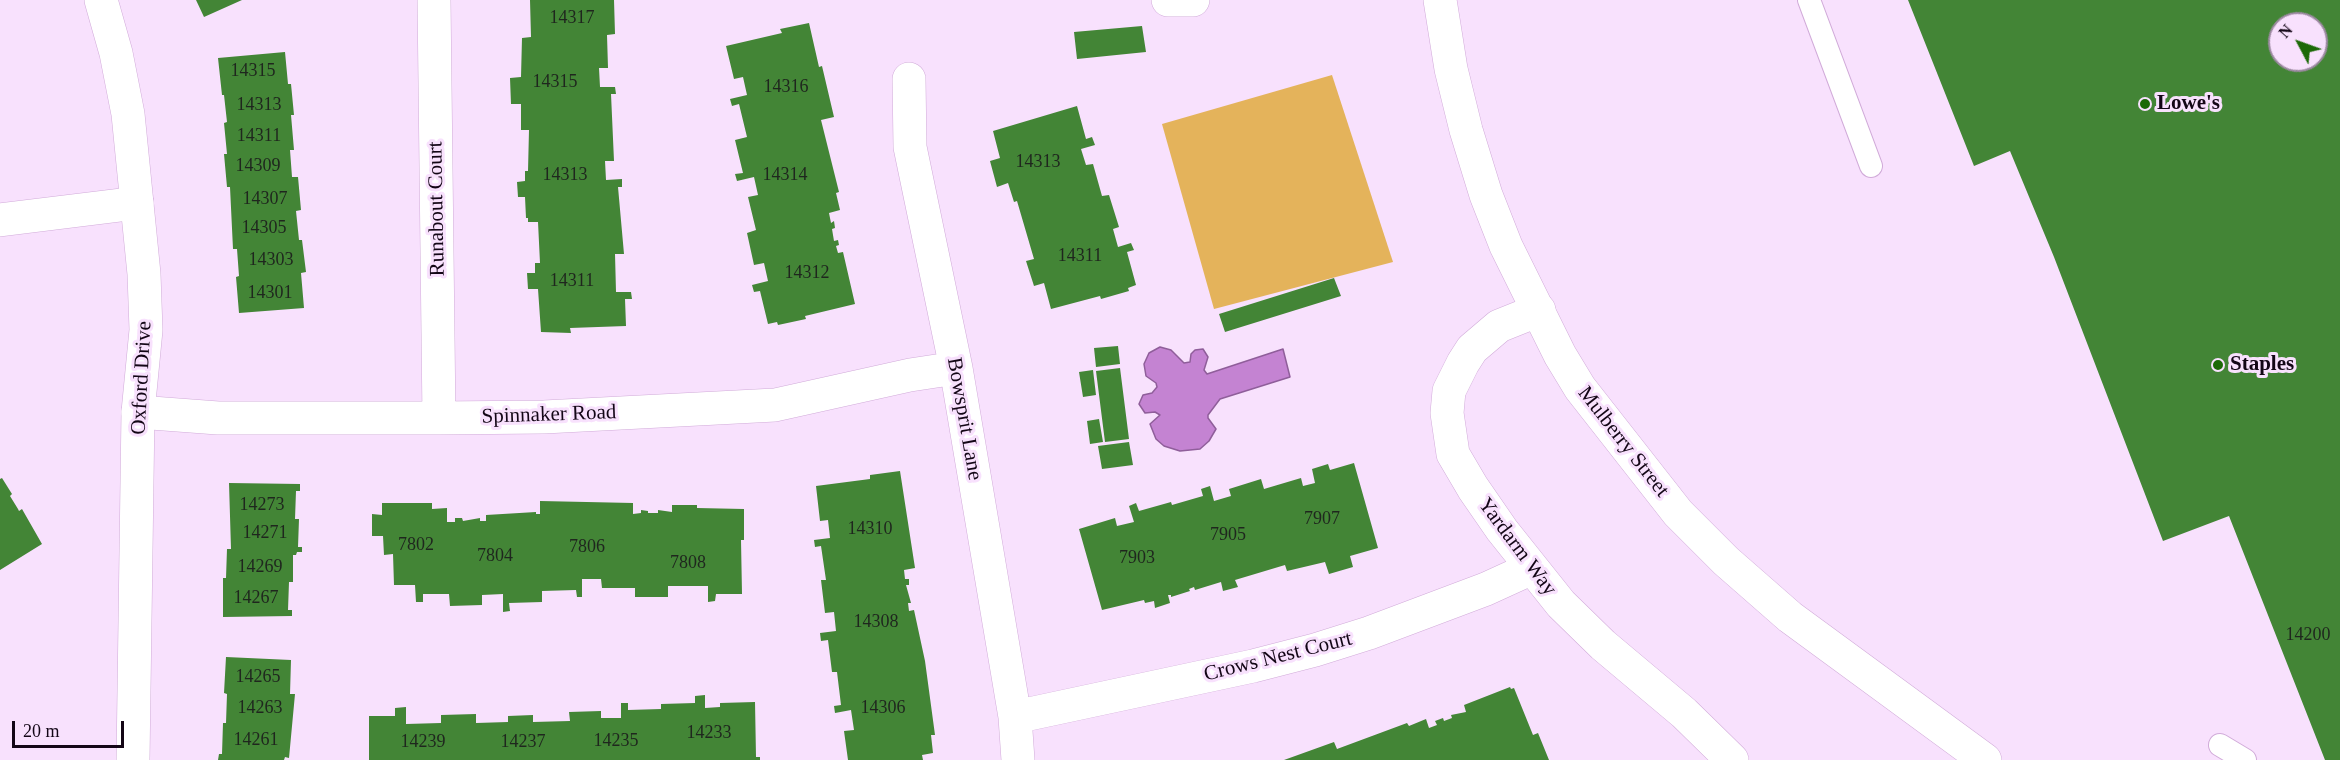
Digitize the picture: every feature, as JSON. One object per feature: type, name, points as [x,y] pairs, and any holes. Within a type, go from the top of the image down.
[{"type":"street","name":"Oxford Drive","points":[[101,0],[116,53],[128,114],[146,330],[138,412],[133,760]]},
{"type":"street","name":"Runabout Court","points":[[434,0],[439,418]]},
{"type":"street","points":[[1168,0],[1193,0]]},
{"type":"street","name":"Mulberry Street","points":[[1440,0],[1451,69],[1466,130],[1486,195],[1506,246],[1560,355],[1580,388],[1678,513],[1726,561],[1790,617],[1985,760]]},
{"type":"street","name":"Bowsprit Lane","points":[[909,79],[910,147],[956,368],[1015,717],[1018,760]]},
{"type":"street","points":[[0,220],[137,203]]},
{"type":"street","name":"Yardarm Way","points":[[1539,310],[1498,326],[1472,349],[1453,379],[1446,413],[1453,454],[1502,530],[1581,625],[1684,713],[1732,760]]},
{"type":"street","name":"Spinnaker Road","points":[[138,412],[218,418],[544,417],[774,405],[909,375],[956,368]]},
{"type":"street","name":"Crows Nest Court","points":[[1015,717],[1253,666],[1315,650],[1380,629],[1486,589],[1532,568]]},
{"type":"lane","points":[[1809,0],[1870,166]]},
{"type":"lane","points":[[2220,745],[2245,760]]},
{"type":"shaded area","points":[[1332,75],[1393,262],[1214,309],[1162,124]]},
{"type":"shaded area","points":[[1160,347],[1171,350],[1184,363],[1190,362],[1191,354],[1195,350],[1203,349],[1208,357],[1204,370],[1207,374],[1283,349],[1290,377],[1220,399],[1208,415],[1216,429],[1209,441],[1200,449],[1180,451],[1164,446],[1156,439],[1150,424],[1160,415],[1155,412],[1145,413],[1139,404],[1143,395],[1152,393],[1157,387],[1156,383],[1146,376],[1144,364],[1149,353]]},
{"type":"building","points":[[196,0],[242,0],[204,17]]},
{"type":"building","points":[[530,0],[614,0],[615,34],[607,35],[608,68],[599,68],[600,87],[615,87],[616,94],[611,94],[614,161],[605,161],[606,180],[622,179],[622,187],[618,187],[624,254],[615,254],[616,292],[631,292],[632,299],[625,299],[626,326],[570,328],[571,333],[541,332],[538,289],[528,289],[527,273],[535,273],[535,263],[540,263],[538,222],[528,222],[525,197],[518,197],[517,182],[525,181],[525,171],[528,171],[529,130],[521,130],[521,104],[511,104],[510,78],[521,77],[522,38],[531,37]]},
{"type":"building","points":[[1908,0],[2340,0],[2340,760],[2325,760],[2229,516],[2163,541],[2054,257],[2010,151],[1974,166]]},
{"type":"building","points":[[809,23],[834,117],[821,120],[839,192],[836,193],[840,210],[829,213],[831,223],[834,221],[835,228],[832,229],[834,241],[838,240],[839,245],[836,246],[838,253],[843,252],[855,304],[805,316],[806,319],[778,325],[777,322],[768,324],[760,291],[754,292],[752,285],[768,281],[764,263],[754,265],[747,233],[756,230],[748,197],[758,195],[754,177],[737,181],[735,174],[743,173],[735,140],[747,137],[739,104],[732,106],[730,99],[747,95],[743,77],[734,79],[726,46],[782,33],[780,29]]},
{"type":"building","points":[[1142,26],[1146,52],[1077,59],[1074,32]]},
{"type":"building","points":[[285,52],[294,115],[291,115],[294,150],[290,150],[292,177],[298,177],[301,210],[296,211],[306,272],[301,273],[304,308],[239,313],[236,277],[239,276],[237,249],[233,249],[230,187],[227,187],[224,154],[227,154],[224,123],[227,122],[218,58]]},
{"type":"building","points":[[1077,106],[1086,139],[1092,137],[1095,145],[1081,149],[1086,165],[1093,164],[1102,196],[1109,195],[1119,227],[1113,229],[1118,247],[1131,243],[1134,250],[1127,252],[1136,285],[1128,288],[1129,291],[1101,299],[1100,296],[1051,309],[1044,283],[1034,286],[1026,261],[1034,259],[1017,201],[1014,202],[1008,183],[997,187],[990,161],[1000,158],[993,131]]},
{"type":"building","points":[[1334,278],[1341,296],[1225,332],[1219,314]]},
{"type":"building","points":[[1118,346],[1120,364],[1096,367],[1094,348]]},
{"type":"building","points":[[1120,368],[1129,439],[1105,442],[1096,371]]},
{"type":"building","points":[[1093,370],[1096,395],[1083,397],[1079,372]]},
{"type":"building","points":[[1099,419],[1103,442],[1090,444],[1087,421]]},
{"type":"building","points":[[1129,442],[1133,465],[1102,469],[1098,446]]},
{"type":"building","points":[[1354,463],[1378,548],[1350,556],[1353,567],[1329,574],[1325,562],[1287,571],[1285,565],[1235,580],[1238,587],[1223,591],[1221,582],[1195,590],[1194,587],[1189,589],[1190,591],[1171,597],[1168,595],[1170,603],[1155,608],[1154,601],[1145,603],[1144,600],[1102,610],[1079,529],[1115,518],[1117,526],[1134,522],[1129,506],[1136,503],[1139,511],[1171,502],[1172,505],[1203,496],[1201,489],[1210,486],[1214,501],[1231,496],[1229,489],[1261,479],[1264,489],[1301,478],[1303,486],[1315,483],[1312,469],[1328,464],[1330,470]]},
{"type":"building","points":[[900,471],[915,568],[904,570],[905,579],[909,579],[909,585],[906,585],[911,603],[908,603],[909,611],[914,610],[925,661],[935,735],[931,735],[933,753],[922,755],[923,760],[848,760],[844,731],[854,730],[851,710],[835,713],[834,706],[841,705],[837,672],[832,672],[828,640],[821,641],[820,633],[836,631],[834,612],[825,613],[821,580],[826,580],[821,546],[815,547],[814,540],[830,538],[828,520],[820,521],[816,486],[870,479],[870,475]]},
{"type":"building","points":[[2,478],[19,511],[22,509],[42,544],[0,570],[0,479]]},
{"type":"building","points":[[229,483],[300,484],[300,491],[296,491],[295,519],[299,519],[298,547],[302,547],[302,552],[293,555],[293,582],[289,582],[288,610],[292,610],[292,616],[223,617],[223,578],[226,578],[227,549],[231,549]]},
{"type":"building","points":[[540,501],[633,503],[633,514],[641,513],[641,510],[648,511],[648,513],[658,513],[658,510],[672,512],[672,505],[744,509],[744,540],[741,540],[742,594],[716,594],[715,601],[708,602],[708,586],[668,586],[668,597],[635,597],[635,588],[602,588],[601,579],[582,579],[582,597],[577,597],[576,590],[542,591],[542,602],[509,603],[510,611],[503,612],[503,594],[482,595],[482,605],[450,606],[449,594],[423,594],[423,602],[416,602],[415,585],[394,585],[393,554],[384,555],[383,536],[372,536],[372,514],[382,515],[382,503],[432,503],[432,509],[447,508],[447,522],[455,522],[455,518],[462,518],[463,521],[480,518],[480,521],[486,521],[486,515],[536,512],[540,514]]},
{"type":"building","points":[[226,657],[291,660],[290,694],[295,694],[289,758],[285,757],[284,760],[218,760],[219,754],[222,754],[223,723],[226,723],[227,694],[224,693]]},
{"type":"building","points":[[1510,687],[1514,688],[1533,735],[1538,733],[1549,760],[1284,760],[1334,742],[1337,749],[1407,723],[1409,726],[1426,719],[1429,728],[1437,725],[1435,721],[1443,718],[1444,721],[1452,718],[1451,715],[1466,712],[1464,705]]},
{"type":"building","points":[[705,695],[705,708],[720,707],[720,703],[755,702],[756,757],[760,757],[760,760],[369,760],[369,716],[395,716],[395,708],[406,707],[406,724],[441,723],[441,715],[476,714],[476,723],[508,722],[508,716],[533,715],[533,722],[570,721],[569,712],[601,711],[601,718],[621,718],[621,703],[628,703],[628,710],[661,709],[661,704],[695,703],[695,696]]},
{"type":"place","name":"Lowe's","points":[[2145,104]]},
{"type":"place","name":"Staples","points":[[2218,365]]}]
